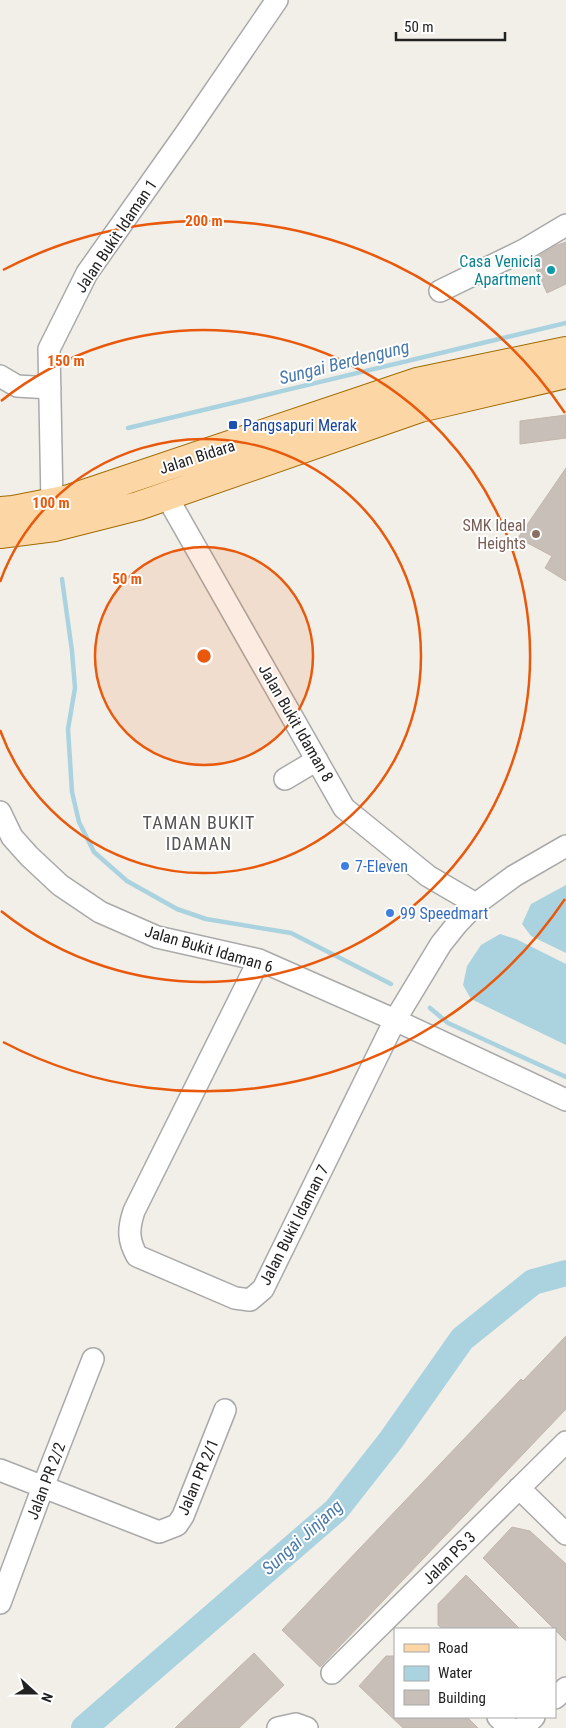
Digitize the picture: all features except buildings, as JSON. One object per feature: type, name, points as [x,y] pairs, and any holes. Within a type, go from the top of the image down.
[{"type":"main road","name":"Jalan Bidara","points":[[0,511],[69,499],[417,382],[566,351]]},
{"type":"main road","name":"Jalan Bidara","points":[[0,534],[73,523],[167,497],[258,463],[427,406],[566,374]]},
{"type":"street","name":"Jalan Bukit Idaman 1","points":[[52,503],[49,348],[87,273],[277,0]]},
{"type":"street","points":[[440,291],[524,250],[566,225]]},
{"type":"street","points":[[0,376],[17,386],[50,388]]},
{"type":"street","name":"Jalan Bukit Idaman 8","points":[[167,497],[344,808],[428,876],[476,904]]},
{"type":"street","points":[[285,779],[317,760]]},
{"type":"street","name":"Jalan Bukit Idaman 6","points":[[0,812],[12,837],[28,856],[60,885],[100,912],[156,937],[259,960],[395,1020],[566,1100]]},
{"type":"street","name":"Jalan Bukit Idaman 7","points":[[259,960],[134,1211],[128,1229],[129,1238],[137,1256],[236,1298],[250,1300],[263,1289],[395,1020],[441,944],[476,904],[514,876],[566,846]]},
{"type":"street","name":"Jalan PR 2/2","points":[[0,1603],[93,1359]]},
{"type":"street","name":"Jalan PR 2/1","points":[[43,1486],[158,1532],[177,1525],[183,1516],[225,1410]]},
{"type":"street","name":"Jalan PS 3","points":[[332,1673],[397,1623],[520,1488],[566,1442]]},
{"type":"street","points":[[0,1470],[43,1486]]},
{"type":"street","points":[[520,1488],[566,1534]]},
{"type":"street","points":[[556,1697],[566,1688]]},
{"type":"street","points":[[499,1718],[510,1728]]},
{"type":"street","points":[[522,1728],[533,1718]]},
{"type":"street","points":[[278,1728],[296,1724],[307,1728]]},
{"type":"water","points":[[566,885],[566,953],[531,936],[522,924],[531,904]]},
{"type":"water","points":[[500,934],[516,939],[566,964],[566,1045],[471,999],[463,985],[467,966],[481,945]]},
{"type":"waterway","name":"Sungai Berdengung","points":[[128,428],[566,323]]},
{"type":"waterway","name":"Sungai Berdengung","points":[[62,579],[75,688],[68,729],[72,792],[79,822],[94,852],[127,881],[177,909],[206,919],[291,933],[391,984]]},
{"type":"waterway","name":"Sungai Berdengung","points":[[430,1008],[448,1023],[566,1077]]},
{"type":"waterway","name":"Sungai Jinjang","points":[[84,1728],[336,1510],[391,1440],[462,1339],[533,1282],[566,1273]]},
{"type":"place","name":"Casa Venicia Apartment","points":[[551,270]]},
{"type":"place","name":"Pangsapuri Merak","points":[[233,425]]},
{"type":"place","name":"SMK Ideal Heights","points":[[536,534]]},
{"type":"place","name":"7-Eleven","points":[[345,866]]},
{"type":"place","name":"99 Speedmart","points":[[390,913]]},
{"type":"district","name":"TAMAN BUKIT IDAMAN","points":[[199,832]]}]
